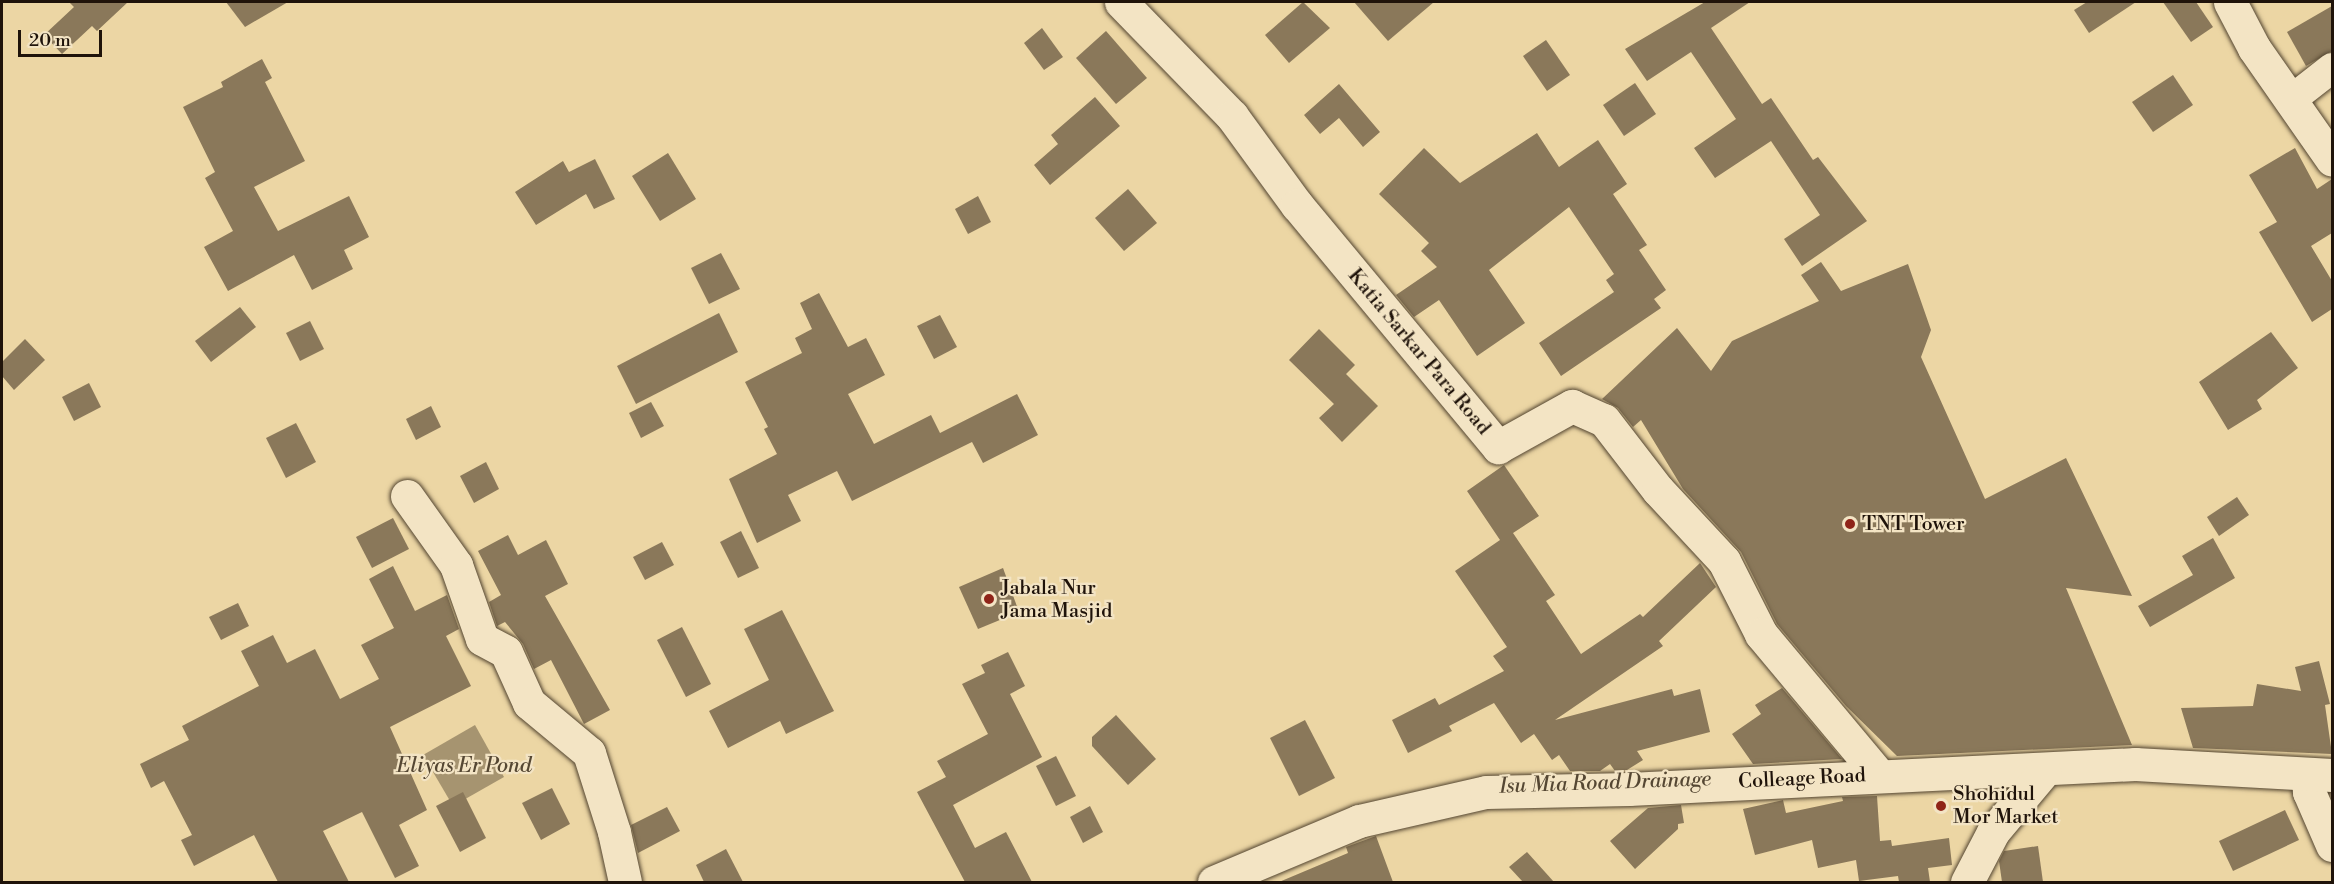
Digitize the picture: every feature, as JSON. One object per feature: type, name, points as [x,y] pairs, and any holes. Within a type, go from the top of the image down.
[{"type":"street","name":"Katia Sarkar Para Road","points":[[1121,2],[1233,116],[1297,205],[1498,447],[1572,406],[1604,420],[1658,490],[1724,561],[1761,634],[1880,775]]},
{"type":"street","points":[[2230,2],[2254,48],[2332,160]]},
{"type":"street","points":[[2290,100],[2332,68]]},
{"type":"street","points":[[407,496],[456,566],[482,639],[506,652],[529,703],[589,753],[614,832],[625,882]]},
{"type":"street","name":"Colleage Road","points":[[1214,882],[1359,821],[1486,792],[1629,789],[1880,775],[2044,771],[2135,764],[2320,774]]},
{"type":"street","points":[[1967,882],[1993,832],[2044,771]]},
{"type":"street","points":[[2320,774],[2310,792],[2332,845]]},
{"type":"water","name":"Eliyas Er Pond","points":[[475,725],[504,777],[453,806],[423,755]]},
{"type":"building","points":[[69,2],[128,2],[97,31],[92,26],[62,54],[44,35],[74,7]]},
{"type":"building","points":[[226,2],[288,2],[245,27]]},
{"type":"building","points":[[1303,2],[1330,28],[1289,63],[1265,35]]},
{"type":"building","points":[[1354,2],[1434,2],[1388,41]]},
{"type":"building","points":[[1705,2],[1750,2],[1711,28],[1762,104],[1771,98],[1813,160],[1818,157],[1867,221],[1802,266],[1784,239],[1820,215],[1771,141],[1715,178],[1694,148],[1736,119],[1691,52],[1647,81],[1625,49]]},
{"type":"building","points":[[2087,2],[2136,2],[2089,33],[2074,10]]},
{"type":"building","points":[[2163,2],[2196,2],[2213,27],[2191,42]]},
{"type":"building","points":[[2332,6],[2332,51],[2306,66],[2287,32]]},
{"type":"building","points":[[1042,28],[1063,57],[1044,70],[1024,43]]},
{"type":"building","points":[[1106,31],[1147,78],[1116,104],[1076,58]]},
{"type":"building","points":[[1546,40],[1570,75],[1547,91],[1523,56]]},
{"type":"building","points":[[262,59],[272,78],[265,82],[305,161],[254,187],[278,231],[349,196],[369,237],[344,250],[353,269],[312,290],[294,255],[228,291],[204,247],[233,231],[205,178],[215,172],[183,107],[223,87],[221,82]]},
{"type":"building","points":[[2173,75],[2193,105],[2153,132],[2132,102]]},
{"type":"building","points":[[1635,83],[1656,114],[1624,136],[1603,105]]},
{"type":"building","points":[[1339,84],[1380,132],[1363,147],[1339,118],[1320,134],[1304,115]]},
{"type":"building","points":[[1095,97],[1120,126],[1050,185],[1034,165],[1058,144],[1051,135]]},
{"type":"building","points":[[1537,133],[1559,167],[1598,140],[1627,184],[1613,194],[1647,245],[1639,250],[1666,290],[1654,299],[1661,308],[1561,376],[1539,343],[1614,292],[1606,280],[1614,274],[1569,207],[1489,270],[1525,323],[1477,356],[1439,300],[1414,317],[1396,295],[1437,267],[1421,251],[1429,243],[1379,194],[1424,148],[1460,183]]},
{"type":"building","points":[[2295,148],[2317,189],[2332,179],[2332,233],[2311,246],[2332,281],[2332,309],[2312,322],[2259,232],[2277,222],[2249,175]]},
{"type":"building","points":[[668,153],[696,199],[660,221],[632,176]]},
{"type":"building","points":[[595,159],[615,199],[594,209],[586,194],[536,225],[515,192],[563,161],[569,172]]},
{"type":"building","points":[[1128,189],[1157,223],[1124,251],[1095,218]]},
{"type":"building","points":[[978,196],[991,222],[968,234],[955,209]]},
{"type":"building","points":[[721,253],[740,289],[709,304],[691,268]]},
{"type":"building","name":"TNT Tower","points":[[1821,262],[1841,291],[1908,264],[1931,330],[1921,357],[1985,499],[2066,458],[2132,596],[2066,588],[2132,745],[1897,756],[1846,706],[1777,624],[1741,552],[1683,489],[1641,420],[1633,427],[1618,408],[1602,399],[1677,328],[1711,371],[1732,341],[1819,301],[1801,275]]},
{"type":"building","points":[[819,293],[848,347],[866,338],[885,375],[848,394],[874,444],[931,415],[940,433],[1017,394],[1038,435],[983,463],[972,442],[852,501],[837,471],[788,495],[801,521],[757,543],[729,479],[777,454],[764,429],[768,427],[745,382],[802,353],[795,338],[812,329],[800,303]]},
{"type":"building","points":[[240,307],[256,327],[211,362],[195,341]]},
{"type":"building","points":[[719,313],[738,352],[636,404],[617,366]]},
{"type":"building","points":[[940,315],[957,347],[934,359],[917,326]]},
{"type":"building","points":[[310,321],[324,349],[300,361],[286,333]]},
{"type":"building","points":[[1319,329],[1355,365],[1346,374],[1378,406],[1342,442],[1319,418],[1334,404],[1289,360]]},
{"type":"building","points":[[2271,332],[2298,368],[2257,400],[2262,409],[2228,430],[2199,382]]},
{"type":"building","points":[[25,339],[45,360],[14,390],[2,376],[2,362]]},
{"type":"building","points":[[89,383],[101,407],[74,421],[62,397]]},
{"type":"building","points":[[651,402],[664,426],[641,438],[629,413]]},
{"type":"building","points":[[431,406],[441,427],[416,440],[406,419]]},
{"type":"building","points":[[296,423],[316,462],[286,478],[266,438]]},
{"type":"building","points":[[486,462],[499,489],[474,503],[460,476]]},
{"type":"building","points":[[1504,465],[1539,516],[1513,533],[1555,595],[1546,601],[1581,654],[1640,614],[1643,617],[1700,563],[1716,587],[1659,641],[1663,646],[1555,720],[1672,689],[1674,696],[1700,689],[1710,732],[1637,751],[1643,760],[1627,770],[1615,771],[1610,764],[1600,771],[1570,771],[1559,755],[1552,760],[1534,734],[1521,743],[1494,703],[1449,726],[1452,731],[1408,753],[1392,720],[1435,698],[1439,705],[1504,671],[1493,656],[1507,647],[1455,571],[1500,540],[1467,491]]},
{"type":"building","points":[[2237,497],[2249,515],[2219,536],[2207,517]]},
{"type":"building","points":[[393,518],[409,549],[372,568],[356,537]]},
{"type":"building","points":[[741,531],[759,568],[738,578],[720,542]]},
{"type":"building","points":[[508,535],[518,555],[546,540],[568,584],[545,596],[610,710],[584,724],[551,660],[534,669],[523,644],[505,622],[497,626],[489,602],[501,595],[478,551]]},
{"type":"building","points":[[2213,538],[2235,578],[2150,627],[2138,606],[2193,575],[2182,556]]},
{"type":"building","points":[[662,542],[674,565],[645,580],[633,557]]},
{"type":"building","points":[[393,566],[415,611],[447,595],[459,629],[446,636],[471,686],[390,727],[427,810],[399,825],[419,866],[395,878],[362,812],[323,831],[349,882],[278,882],[254,835],[194,866],[181,840],[192,835],[164,781],[151,788],[140,764],[189,740],[182,726],[259,686],[241,651],[273,635],[287,663],[315,649],[340,699],[379,679],[361,645],[394,628],[369,579]]},
{"type":"building","name":"Jabala Nur Jama Masjid","points":[[1003,568],[1019,612],[978,629],[959,587]]},
{"type":"building","points":[[238,603],[249,626],[221,640],[209,617]]},
{"type":"building","points":[[782,610],[834,711],[786,734],[780,721],[728,748],[709,711],[769,680],[744,629]]},
{"type":"building","points":[[682,627],[711,684],[686,697],[657,640]]},
{"type":"building","points":[[1008,652],[1025,686],[1010,694],[1042,757],[953,805],[975,848],[1006,832],[1032,882],[965,882],[917,792],[946,777],[937,761],[988,734],[962,684],[985,673],[981,665]]},
{"type":"building","points":[[2319,661],[2330,704],[2325,705],[2332,754],[2193,748],[2181,708],[2253,706],[2257,684],[2301,691],[2295,667]]},
{"type":"building","points":[[1782,688],[1842,759],[1753,764],[1732,734],[1761,714],[1755,705]]},
{"type":"building","points":[[1116,715],[1156,759],[1128,785],[1092,746],[1092,737]]},
{"type":"building","points":[[1305,720],[1335,778],[1299,796],[1270,738]]},
{"type":"building","points":[[1056,756],[1076,796],[1056,806],[1036,766]]},
{"type":"building","points":[[552,788],[570,824],[541,840],[522,803]]},
{"type":"building","points":[[463,792],[486,838],[460,852],[436,806]]},
{"type":"building","points":[[1877,796],[1880,841],[1891,840],[1892,846],[1949,838],[1952,865],[1928,868],[1930,882],[1899,882],[1898,876],[1859,881],[1856,860],[1818,868],[1812,840],[1755,855],[1743,809],[1783,800],[1786,813],[1843,801],[1842,797]]},
{"type":"building","points":[[1681,805],[1684,823],[1678,824],[1678,829],[1635,869],[1610,841],[1648,808]]},
{"type":"building","points":[[1090,806],[1103,832],[1083,843],[1070,817]]},
{"type":"building","points":[[667,807],[680,831],[638,853],[631,825]]},
{"type":"building","points":[[2285,810],[2299,840],[2233,871],[2219,841]]},
{"type":"building","points":[[1376,836],[1393,882],[1279,882],[1348,853],[1346,847]]},
{"type":"building","points":[[2038,846],[2043,882],[2002,882],[1999,861],[2004,851]]},
{"type":"building","points":[[726,849],[743,882],[704,882],[696,865]]},
{"type":"building","points":[[1527,852],[1554,882],[1523,882],[1509,867]]},
{"type":"place","name":"TNT Tower","points":[[1850,524]]},
{"type":"place","name":"Jabala Nur Jama Masjid","points":[[989,599]]},
{"type":"place","name":"Shohidul Mor Market","points":[[1941,806]]},
{"type":"water label","name":"Isu Mia Road Drainage","points":[[1605,783]]}]
